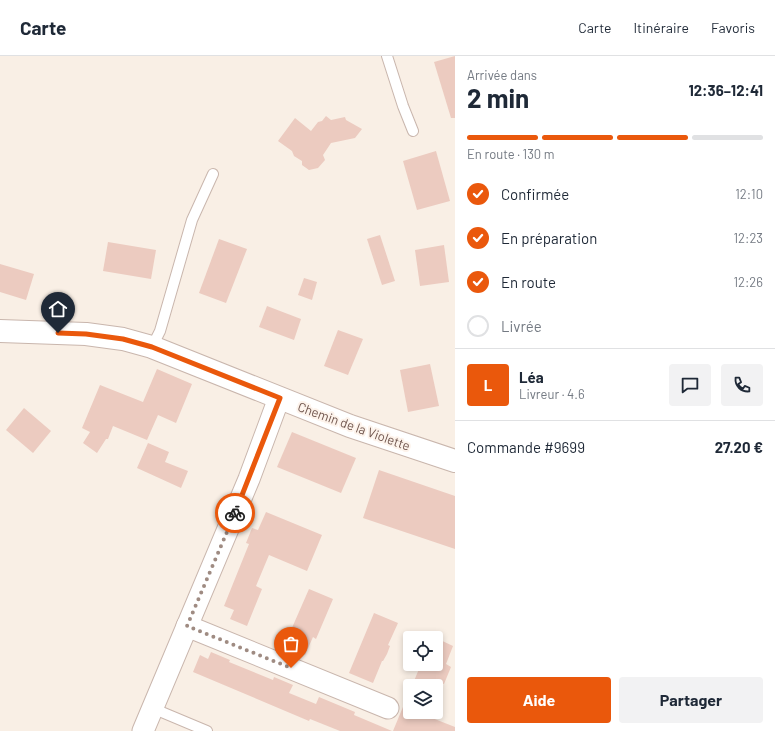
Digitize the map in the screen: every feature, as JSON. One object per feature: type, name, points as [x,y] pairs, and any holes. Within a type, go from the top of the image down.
[{"type":"street","name":"Chemin de la Violette","points":[[0,331],[86,334],[123,339],[152,347],[350,426],[455,461]]},
{"type":"street","points":[[143,731],[249,479],[280,398]]},
{"type":"street","points":[[187,626],[388,708]]},
{"type":"lane","points":[[388,56],[403,106],[413,131]]},
{"type":"lane","points":[[152,347],[160,331],[192,220],[213,174]]},
{"type":"lane","points":[[152,708],[208,731]]},
{"type":"building","points":[[455,56],[455,118],[451,118],[434,62]]},
{"type":"building","points":[[326,116],[331,120],[345,117],[346,120],[362,129],[355,138],[331,143],[323,155],[325,160],[318,168],[309,170],[302,165],[302,161],[294,156],[292,151],[278,141],[295,118],[311,131],[318,122],[322,121]]},
{"type":"building","points":[[436,151],[450,201],[417,210],[403,161]]},
{"type":"building","points":[[380,235],[395,281],[382,285],[367,239]]},
{"type":"building","points":[[219,239],[247,249],[226,303],[199,293]]},
{"type":"building","points":[[108,242],[156,250],[151,279],[103,271]]},
{"type":"building","points":[[444,245],[449,282],[420,286],[415,250]]},
{"type":"building","points":[[0,264],[34,274],[26,300],[0,292]]},
{"type":"building","points":[[304,278],[317,282],[312,300],[298,295]]},
{"type":"building","points":[[267,306],[301,319],[294,340],[259,327]]},
{"type":"building","points":[[338,330],[363,339],[348,375],[324,366]]},
{"type":"building","points":[[430,364],[439,406],[408,412],[400,370]]},
{"type":"building","points":[[157,369],[192,384],[176,423],[158,415],[147,440],[113,426],[108,439],[106,439],[97,453],[83,443],[90,432],[82,428],[100,385],[143,402]]},
{"type":"building","points":[[24,408],[51,431],[33,453],[6,430]]},
{"type":"building","points":[[292,432],[356,458],[341,493],[277,467]]},
{"type":"building","points":[[148,443],[169,452],[165,462],[188,471],[181,488],[137,468]]},
{"type":"building","points":[[379,470],[455,496],[455,549],[363,518]]},
{"type":"building","points":[[266,512],[322,535],[307,571],[269,555],[256,586],[262,589],[247,626],[230,619],[234,610],[224,606],[249,544],[246,543],[252,528],[258,530]]},
{"type":"building","points":[[309,589],[333,599],[316,639],[313,637],[305,655],[284,646]]},
{"type":"building","points":[[374,613],[398,623],[388,645],[390,646],[387,654],[382,661],[373,683],[349,673]]},
{"type":"building","points":[[443,641],[453,646],[446,664],[451,667],[444,684],[443,679],[415,679],[418,671],[443,671]]},
{"type":"building","points":[[211,652],[230,660],[229,662],[273,680],[274,677],[293,685],[289,693],[316,704],[319,697],[355,712],[354,715],[392,731],[340,731],[310,719],[309,721],[193,672],[200,655],[208,659]]},
{"type":"building","points":[[403,707],[403,719],[435,719],[455,727],[455,731],[393,731]]},
{"type":"way so far","points":[[235,513],[187,626],[291,668]]},
{"type":"route","points":[[58,333],[86,334],[123,339],[152,347],[280,398],[235,513]]}]
